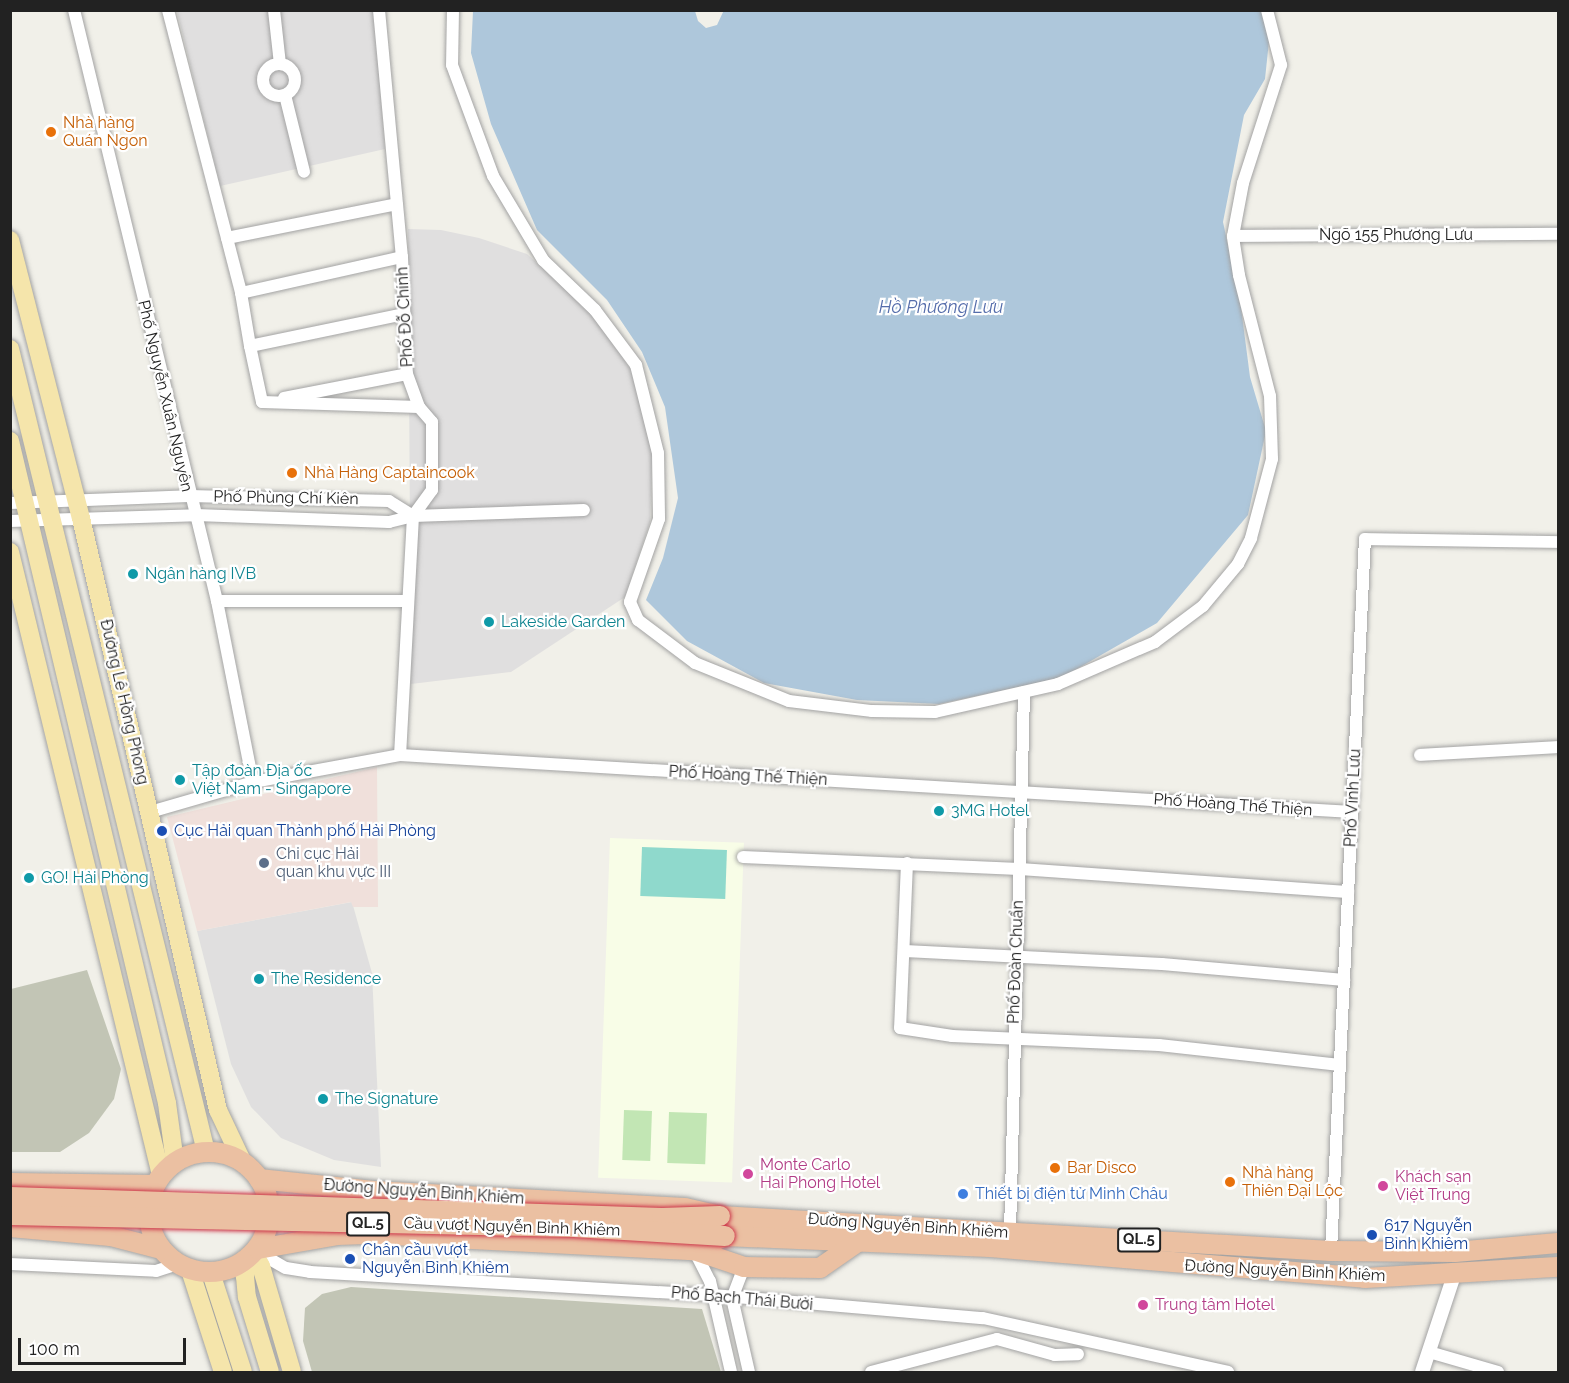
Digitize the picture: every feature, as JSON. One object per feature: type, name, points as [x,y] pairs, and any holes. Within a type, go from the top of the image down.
[{"type":"highway","points":[[10,1183],[55,1185],[164,1174],[206,1152],[242,1161],[260,1179],[270,1214],[267,1232],[254,1253],[225,1271],[211,1273],[184,1267],[162,1250],[111,1236],[10,1227]]},
{"type":"highway","points":[[162,1250],[149,1218],[164,1174]]},
{"type":"highway","name":"Đường Nguyễn Bỉnh Khiêm","points":[[260,1179],[373,1191],[685,1208],[720,1216],[1331,1251],[1455,1252],[1558,1243]]},
{"type":"highway","points":[[51,1230],[66,1226],[76,1210],[72,1199],[55,1185]]},
{"type":"highway","points":[[373,1191],[358,1200],[351,1217],[357,1228],[374,1234]]},
{"type":"highway","name":"Cầu vượt Nguyễn Bỉnh Khiêm","points":[[10,1197],[662,1218],[720,1216]]},
{"type":"highway","name":"Cầu vượt Nguyễn Bỉnh Khiêm","points":[[10,1215],[574,1227],[725,1236]]},
{"type":"highway","name":"QL.5","points":[[254,1253],[337,1235],[374,1234],[694,1250],[725,1236]]},
{"type":"highway","name":"Đường Nguyễn Bình Khiêm","points":[[725,1236],[990,1247],[1365,1278],[1454,1275],[1558,1267]]},
{"type":"highway","points":[[694,1250],[744,1267],[820,1268],[859,1241]]},
{"type":"main road","name":"Đường Lê Hồng Phong","points":[[10,240],[78,510],[218,1110],[242,1161]]},
{"type":"main road","name":"Đường Lê Hồng Phong","points":[[10,349],[196,1102],[206,1152]]},
{"type":"main road","points":[[10,441],[22,509],[167,1103],[164,1174]]},
{"type":"main road","points":[[10,552],[164,1174]]},
{"type":"main road","points":[[111,960],[132,954]]},
{"type":"main road","points":[[167,1103],[173,1112],[185,1116],[193,1110],[196,1102]]},
{"type":"main road","points":[[254,1253],[245,1276],[247,1297],[270,1372]]},
{"type":"main road","points":[[254,1253],[261,1266],[292,1372]]},
{"type":"main road","points":[[184,1267],[223,1372]]},
{"type":"main road","points":[[211,1273],[243,1372]]},
{"type":"street","name":"Phố Nguyễn Xuân Nguyên","points":[[74,10],[189,496],[196,515],[217,601],[253,782]]},
{"type":"street","points":[[168,10],[241,292],[262,402]]},
{"type":"street","points":[[274,10],[280,64]]},
{"type":"street","name":"Phố Đỗ Chính","points":[[379,10],[402,257],[407,374],[419,407],[432,422],[432,490],[413,516]]},
{"type":"street","points":[[453,10],[452,65],[493,176],[543,260],[595,310],[636,365],[658,464],[659,519],[630,602],[638,620],[695,663],[789,701],[872,711],[935,712],[1058,684],[1155,642],[1183,624],[1224,583],[1251,538],[1272,459],[1270,396],[1239,275],[1233,236],[1244,183],[1281,65],[1267,10]]},
{"type":"street","points":[[280,64],[290,68],[295,78],[293,88],[285,95],[270,93],[263,80],[270,67],[280,64]]},
{"type":"street","points":[[285,95],[304,172]]},
{"type":"street","points":[[227,238],[397,204]]},
{"type":"street","name":"Ngõ 155 Phương Lưu","points":[[1233,236],[1558,234]]},
{"type":"street","points":[[241,292],[402,257]]},
{"type":"street","points":[[250,346],[405,314]]},
{"type":"street","points":[[262,402],[407,374]]},
{"type":"street","points":[[262,402],[419,407]]},
{"type":"street","name":"Phố Phùng Chí Kiên","points":[[22,509],[54,521],[78,510],[189,496],[389,501],[413,516]]},
{"type":"street","name":"Phố Phùng Chí Kiên","points":[[10,521],[22,509],[49,503],[78,510],[390,522],[413,516],[584,510]]},
{"type":"street","points":[[400,755],[406,601],[413,516]]},
{"type":"street","name":"Phố Vĩnh Lưu","points":[[1331,1251],[1365,539],[1558,542]]},
{"type":"street","points":[[217,601],[406,601]]},
{"type":"street","name":"Phố Đoàn Chuẩn","points":[[1010,1232],[1024,692]]},
{"type":"street","points":[[1420,755],[1558,747]]},
{"type":"street","name":"Phố Hoàng Thế Thiện","points":[[150,812],[253,782],[400,755],[1021,790],[1352,812]]},
{"type":"street","points":[[743,857],[1019,869],[1348,892]]},
{"type":"street","points":[[907,863],[900,1028],[1014,1040],[1159,1045],[1340,1065]]},
{"type":"street","points":[[905,951],[1016,959],[1162,964],[1344,980]]},
{"type":"street","points":[[694,1250],[713,1295],[731,1372]]},
{"type":"street","name":"Phố Bạch Thái Bưởi","points":[[254,1253],[286,1268],[310,1272],[713,1295],[983,1318],[1228,1372]]},
{"type":"street","points":[[10,1264],[156,1271],[184,1267]]},
{"type":"street","points":[[744,1267],[732,1298],[749,1372]]},
{"type":"street","points":[[1422,1372],[1454,1275]]},
{"type":"street","points":[[872,1372],[997,1339],[1054,1355],[1078,1354]]},
{"type":"street","points":[[1429,1352],[1498,1372]]},
{"type":"shaded area","points":[[177,11],[374,11],[385,149],[220,186]]},
{"type":"shaded area","points":[[408,229],[441,230],[479,238],[527,254],[591,313],[632,371],[652,454],[650,522],[625,597],[511,672],[411,684]]},
{"type":"shaded area","points":[[377,767],[378,907],[353,907],[351,902],[197,931],[167,817]]},
{"type":"shaded area","points":[[610,838],[744,843],[732,1182],[598,1178]]},
{"type":"shaded area","points":[[642,847],[727,850],[725,899],[640,896]]},
{"type":"shaded area","points":[[352,902],[372,973],[381,1167],[334,1160],[281,1138],[251,1107],[231,1064],[197,931]]},
{"type":"shaded area","points":[[87,970],[121,1069],[114,1099],[89,1133],[60,1152],[11,1152],[11,989]]},
{"type":"shaded area","points":[[351,1287],[702,1309],[721,1372],[312,1372],[303,1341],[305,1308],[322,1294]]},
{"type":"green space","points":[[624,1110],[652,1111],[650,1161],[622,1160]]},
{"type":"green space","points":[[669,1112],[707,1113],[705,1164],[667,1163]]},
{"type":"water","name":"Hồ Phương Lưu","points":[[724,10],[1262,11],[1269,41],[1265,79],[1244,115],[1223,222],[1240,300],[1250,377],[1266,431],[1248,515],[1157,623],[1061,678],[939,704],[857,700],[764,683],[687,641],[646,600],[663,558],[678,498],[665,407],[642,352],[607,300],[537,230],[491,124],[471,53],[473,11],[695,11],[698,21],[706,28],[717,25]]},
{"type":"place","name":"Nhà hàng Quán Ngon","points":[[51,132]]},
{"type":"place","name":"Nhà Hàng Captaincook","points":[[292,473]]},
{"type":"place","name":"Ngân hàng IVB","points":[[133,574]]},
{"type":"place","name":"Lakeside Garden","points":[[489,622]]},
{"type":"place","name":"Tập đoàn Địa ốc Việt Nam - Singapore","points":[[180,780]]},
{"type":"place","name":"3MG Hotel","points":[[939,811]]},
{"type":"place","name":"Cục Hải quan Thành phố Hải Phòng","points":[[162,831]]},
{"type":"place","name":"Chi cục Hải quan khu vực III","points":[[264,863]]},
{"type":"place","name":"GO! Hải Phòng","points":[[29,878]]},
{"type":"place","name":"The Residence","points":[[259,979]]},
{"type":"place","name":"The Signature","points":[[323,1099]]},
{"type":"place","name":"Bar Disco","points":[[1055,1168]]},
{"type":"place","name":"Monte Carlo Hai Phong Hotel","points":[[748,1174]]},
{"type":"place","name":"Nhà hàng Thiên Đại Lộc","points":[[1230,1182]]},
{"type":"place","name":"Khách sạn Việt Trung","points":[[1383,1186]]},
{"type":"place","name":"Thiết bị điện tử Minh Châu","points":[[963,1194]]},
{"type":"place","name":"617 Nguyễn Bỉnh Khiêm","points":[[1372,1235]]},
{"type":"place","name":"Chân cầu vượt Nguyễn Bỉnh Khiêm","points":[[350,1259]]},
{"type":"place","name":"Trung tâm Hotel","points":[[1143,1305]]}]
